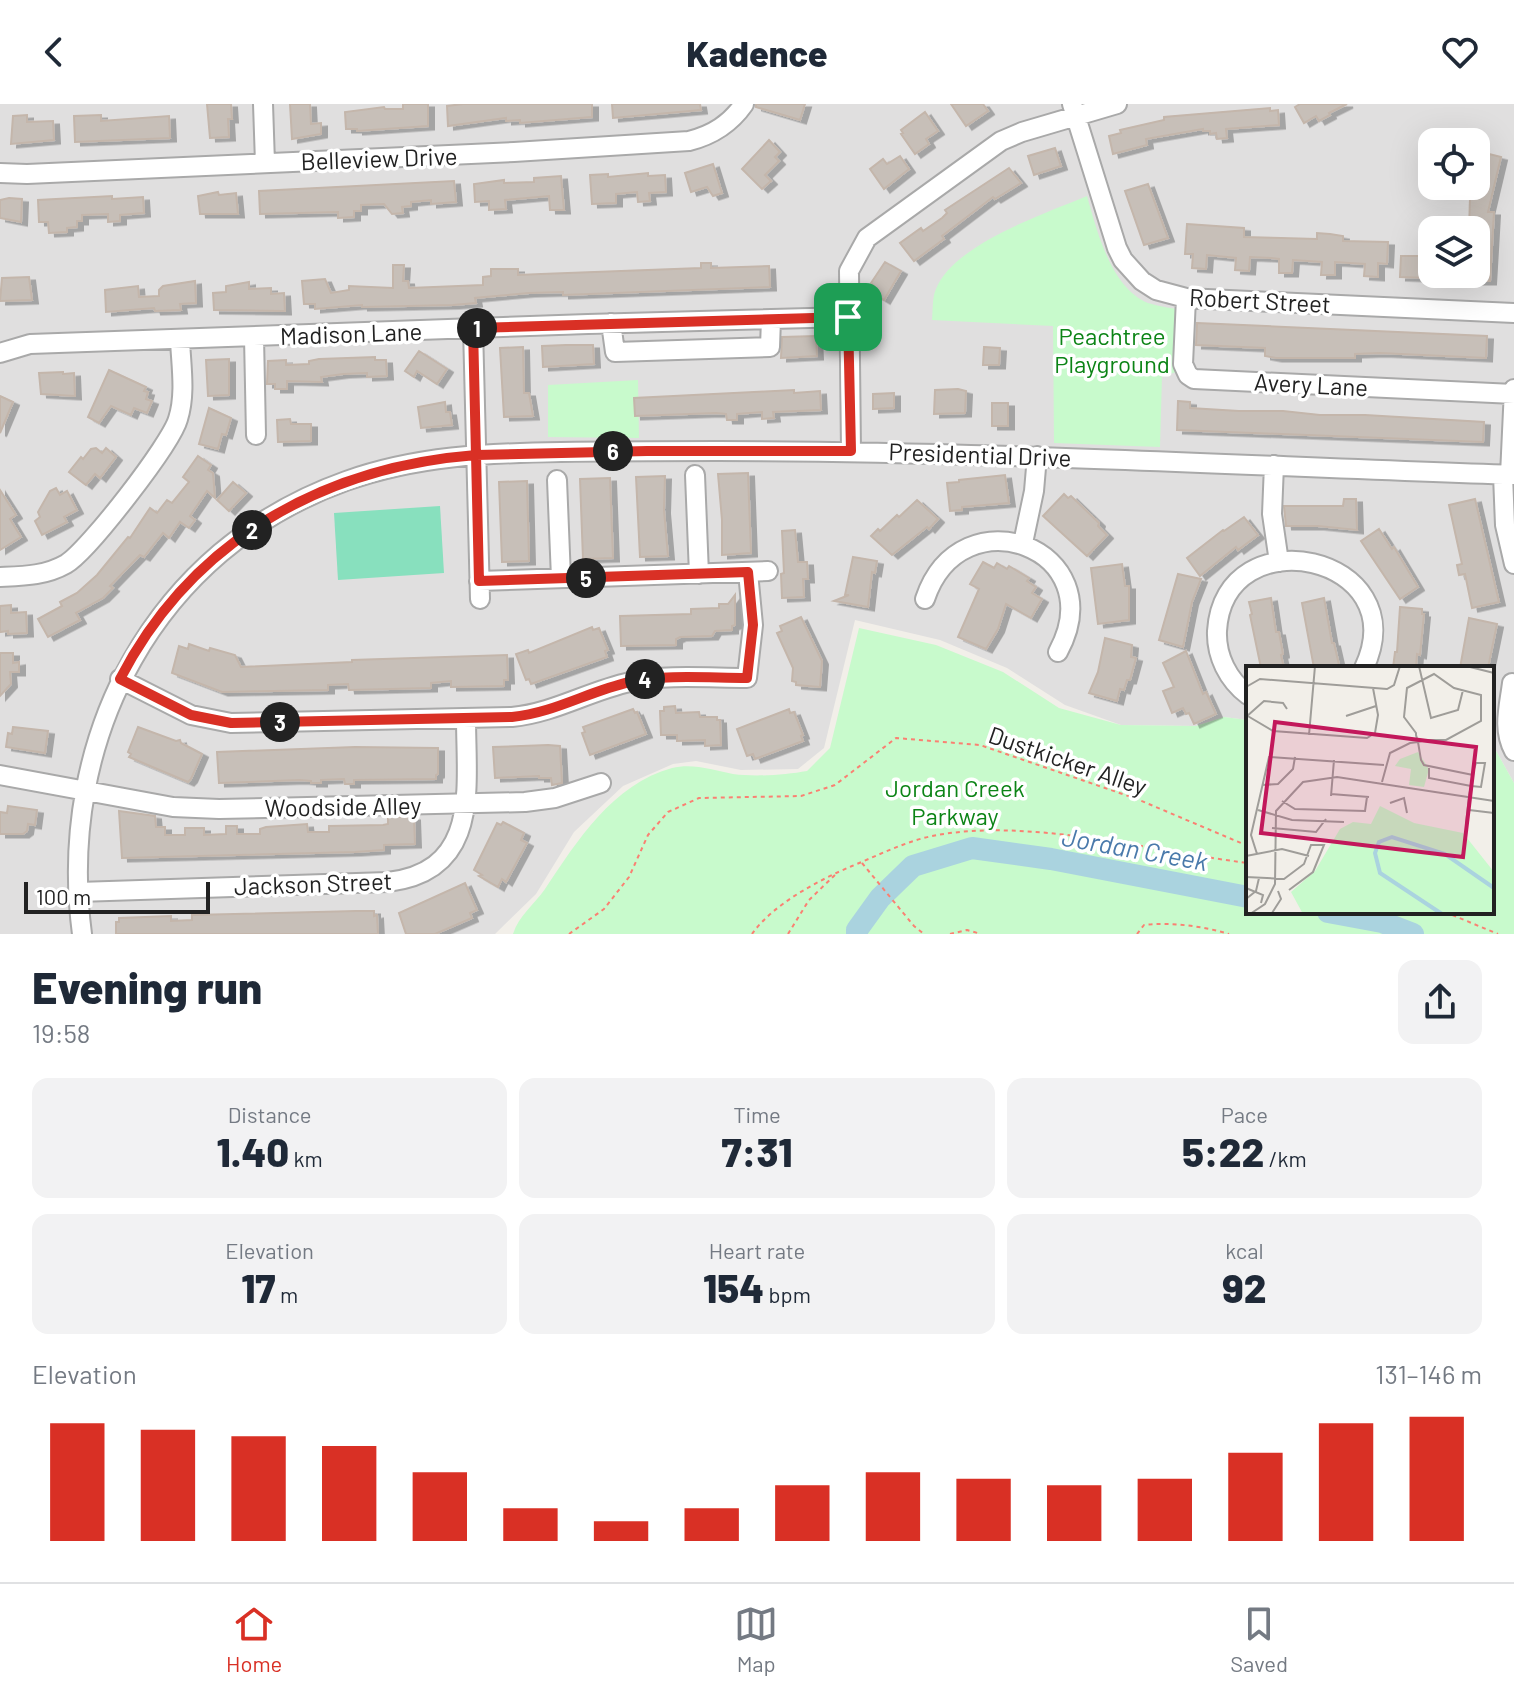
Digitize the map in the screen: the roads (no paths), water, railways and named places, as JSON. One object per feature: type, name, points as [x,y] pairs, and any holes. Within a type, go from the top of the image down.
[{"type":"street","points":[[263,104],[265,163]]},
{"type":"street","name":"Belleview Drive","points":[[0,173],[514,152],[689,141],[713,133],[727,124],[744,104]]},
{"type":"street","points":[[851,451],[849,271],[867,238],[1001,141],[1074,110],[1117,104]]},
{"type":"street","name":"Robert Street","points":[[1074,110],[1117,248],[1123,260],[1142,281],[1156,290],[1186,298],[1514,313]]},
{"type":"street","name":"Avery Lane","points":[[1186,298],[1183,364],[1188,375],[1194,379],[1514,392]]},
{"type":"street","name":"Madison Lane","points":[[0,353],[30,344],[848,317]]},
{"type":"street","points":[[611,323],[615,352],[770,347],[771,319]]},
{"type":"street","points":[[473,328],[480,590],[561,578],[768,571]]},
{"type":"street","points":[[254,337],[256,435]]},
{"type":"street","points":[[0,577],[52,571],[80,554],[166,446],[180,416],[183,398],[180,340]]},
{"type":"street","points":[[1514,392],[1505,525],[1514,564]]},
{"type":"street","name":"Presidential Drive","points":[[82,934],[77,848],[84,790],[98,733],[120,679],[142,642],[186,586],[262,522],[313,494],[368,473],[410,462],[476,455],[851,451],[1509,475]]},
{"type":"street","points":[[1023,543],[1034,491],[1037,456]]},
{"type":"street","points":[[1274,465],[1272,514],[1279,562]]},
{"type":"street","points":[[695,475],[699,574]]},
{"type":"street","points":[[557,480],[561,578]]},
{"type":"street","points":[[925,599],[942,566],[963,550],[993,540],[1023,543],[1055,565],[1069,591],[1071,620],[1058,652]]},
{"type":"street","points":[[1246,693],[1231,679],[1223,665],[1217,638],[1221,610],[1238,583],[1250,573],[1279,562],[1307,560],[1322,564],[1347,578],[1357,589],[1365,603],[1372,630],[1365,666]]},
{"type":"street","points":[[120,679],[191,715],[231,723],[512,717],[546,712],[615,686],[648,679],[747,678],[753,625],[748,572]]},
{"type":"street","points":[[1513,679],[1506,724],[1514,751]]},
{"type":"street","name":"Jackson Street","points":[[78,892],[402,881],[428,870],[452,847],[460,833],[467,803],[466,718]]},
{"type":"street","name":"Woodside Alley","points":[[0,775],[143,803],[219,809],[537,801],[578,792],[601,783]]},
{"type":"waterway","name":"Jordan Creek","points":[[857,934],[880,898],[913,866],[972,848],[1051,859],[1246,897]]},
{"type":"waterway","name":"Jordan Creek","points":[[1339,914],[1382,922],[1413,934]]},
{"type":"park label","name":"Peachtree Playground","points":[[1112,349]]},
{"type":"park label","name":"Jordan Creek Parkway","points":[[955,801]]}]
